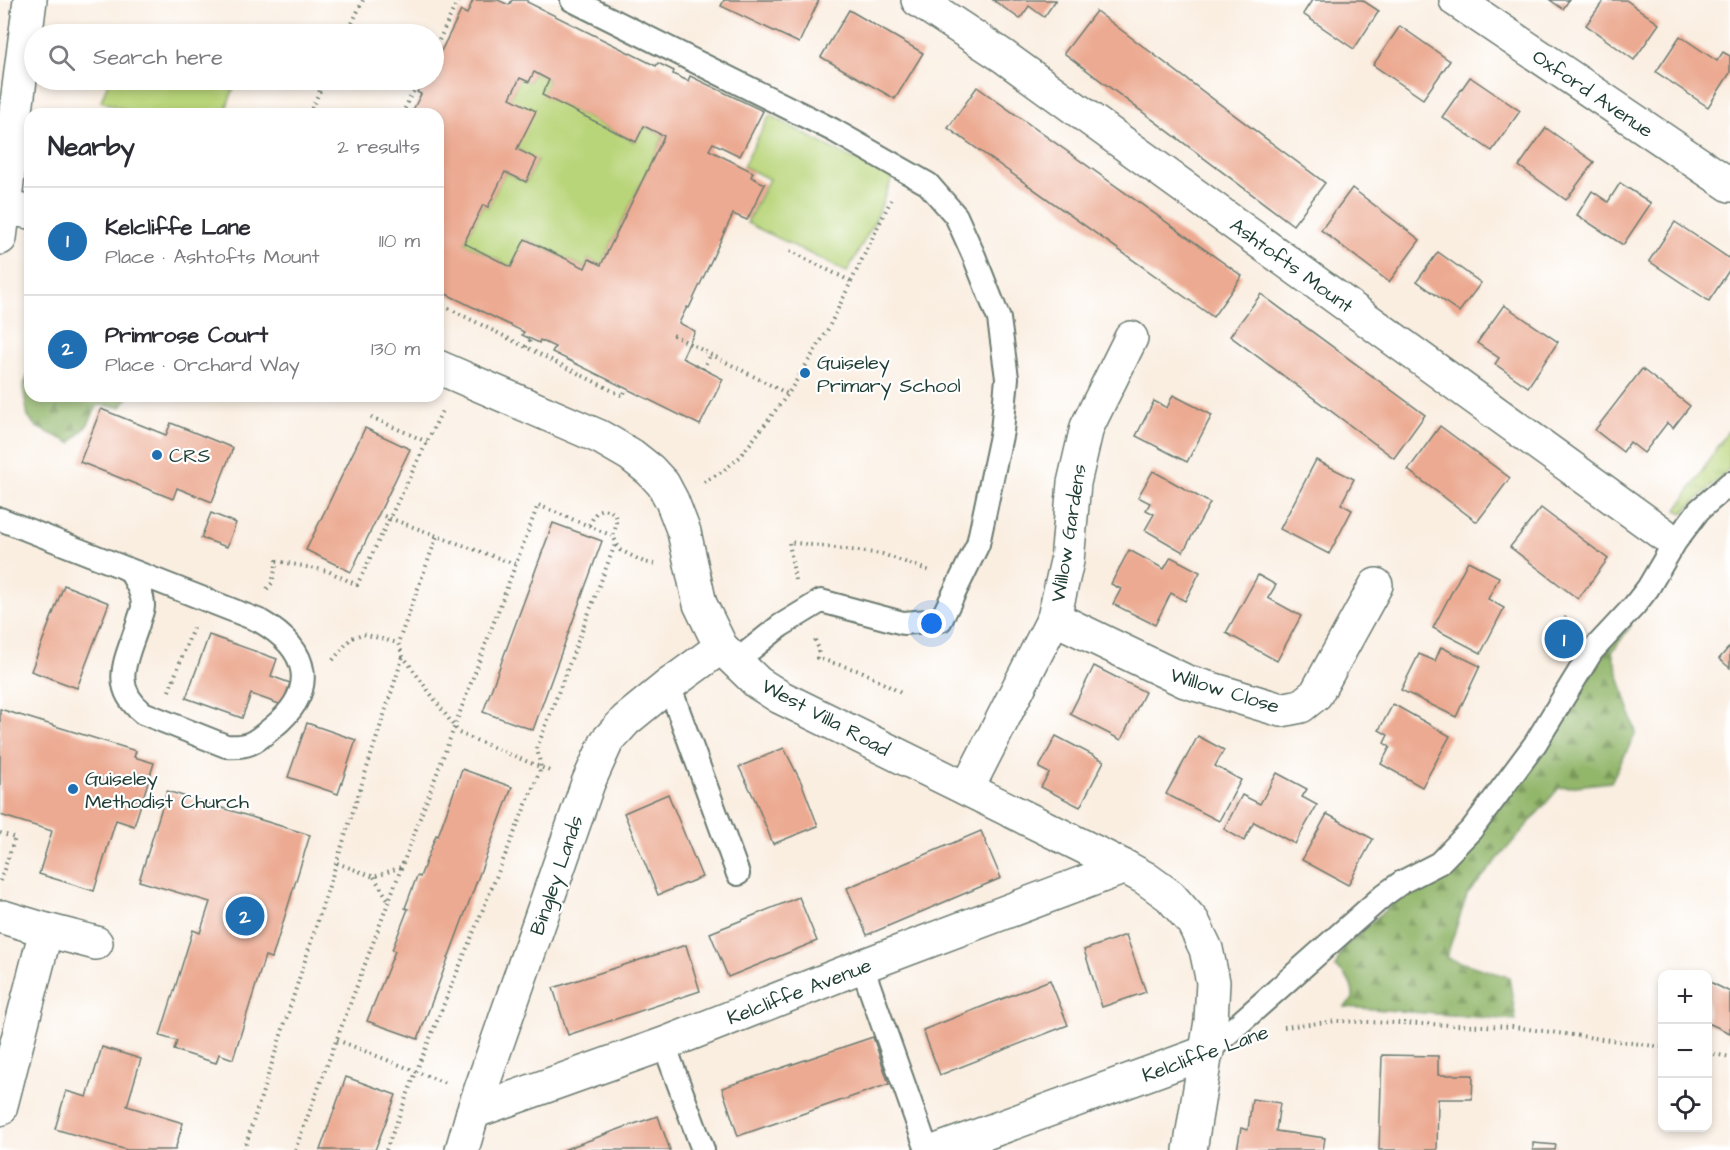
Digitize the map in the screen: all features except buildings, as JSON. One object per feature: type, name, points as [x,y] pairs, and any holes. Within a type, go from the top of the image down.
[{"type":"street","points":[[24,24],[30,0]]},
{"type":"street","name":"Ashtofts Mount","points":[[918,0],[1003,56],[1669,538]]},
{"type":"street","name":"Oxford Avenue","points":[[1456,0],[1730,185]]},
{"type":"street","points":[[11,219],[5,157],[9,91],[24,26]]},
{"type":"street","name":"Willow Gardens","points":[[967,789],[1054,618],[1067,561],[1074,483],[1086,427],[1131,338]]},
{"type":"street","name":"West Villa Road","points":[[448,372],[600,438],[631,454],[663,484],[684,532],[700,604],[728,655],[758,683],[780,697],[1125,867],[1145,878],[1170,897],[1193,922],[1206,949],[1214,982],[1207,1052],[1190,1150]]},
{"type":"street","name":"Willow Close","points":[[1054,618],[1185,681],[1281,710],[1301,706],[1316,694],[1376,585]]},
{"type":"street","name":"Bingley Lands","points":[[462,1150],[588,783],[607,741],[627,720],[669,685],[728,655]]},
{"type":"street","name":"Kelcliffe Avenue","points":[[476,1104],[664,1044],[862,966],[1125,867]]},
{"type":"street","points":[[3,917],[96,943]]},
{"type":"street","points":[[0,1109],[46,930]]},
{"type":"street","name":"Kelcliffe Lane","points":[[943,1149],[1207,1052]]},
{"type":"lane","points":[[572,0],[833,130],[928,184],[956,216],[999,319],[1007,378],[1002,431],[978,544],[941,620],[903,623],[821,602],[728,655]]},
{"type":"lane","points":[[1207,1052],[1384,895],[1402,882],[1439,863],[1472,829],[1535,744],[1592,651],[1648,588],[1669,538],[1730,483]]},
{"type":"lane","points":[[0,519],[244,615],[279,632],[294,649],[302,667],[303,687],[294,707],[283,720],[253,743],[240,747],[226,746],[143,713],[133,705],[125,694],[122,682],[143,607],[140,588],[130,571]]},
{"type":"lane","points":[[669,685],[738,874]]},
{"type":"lane","points":[[862,966],[943,1149]]},
{"type":"lane","points":[[664,1044],[703,1150]]},
{"type":"path","points":[[352,24],[363,0]]},
{"type":"path","points":[[444,30],[458,0]]},
{"type":"path","points":[[312,108],[320,90]]},
{"type":"path","points":[[405,108],[414,90]]},
{"type":"path","points":[[723,471],[740,457],[788,394],[827,331],[904,171]]},
{"type":"path","points":[[790,251],[850,281]]},
{"type":"path","points":[[444,306],[623,396],[626,389]]},
{"type":"path","points":[[674,335],[788,394]]},
{"type":"path","points":[[526,347],[531,339]]},
{"type":"path","points":[[703,369],[710,355]]},
{"type":"path","points":[[244,615],[272,583],[277,561],[328,571],[357,585],[427,442],[439,402]]},
{"type":"path","points":[[371,417],[427,442]]},
{"type":"path","points":[[295,1150],[538,505],[613,536],[620,550],[644,562],[656,565],[691,560]]},
{"type":"path","points":[[589,525],[596,513],[609,510],[614,513],[617,520],[613,536]]},
{"type":"path","points":[[384,516],[515,564]]},
{"type":"path","points":[[437,536],[398,643],[403,656],[459,733],[541,768],[588,783]]},
{"type":"path","points":[[386,1150],[541,768],[537,748],[616,542]]},
{"type":"path","points":[[796,587],[789,542],[882,554],[959,583]]},
{"type":"path","points":[[159,719],[203,599]]},
{"type":"path","points":[[302,667],[316,670],[329,664],[351,638],[363,634],[398,643]]},
{"type":"path","points":[[812,634],[819,649],[817,658],[863,672],[901,693]]},
{"type":"path","points":[[244,1150],[403,656]]},
{"type":"path","points":[[0,833],[15,838],[0,881]]},
{"type":"path","points":[[337,863],[374,877],[389,901]]},
{"type":"path","points":[[374,877],[402,867]]},
{"type":"path","name":"Kelcliffe Lane","points":[[1273,1028],[1337,1021],[1513,1027],[1658,1046]]},
{"type":"path","points":[[337,1040],[416,1072],[476,1104]]},
{"type":"path","points":[[1712,1054],[1730,1056]]},
{"type":"green space","points":[[534,72],[549,80],[543,95],[635,142],[644,126],[664,136],[601,265],[589,259],[585,268],[526,239],[511,267],[464,243],[483,205],[488,207],[505,172],[526,182],[537,160],[517,149],[510,98],[520,78],[529,82]]},
{"type":"green space","points":[[105,90],[233,90],[226,108],[120,108],[101,101]]},
{"type":"green space","points":[[770,115],[846,156],[893,176],[875,221],[847,272],[747,223],[769,179],[743,166]]},
{"type":"green space","points":[[26,402],[125,402],[121,407],[98,405],[88,424],[71,443],[36,427],[28,417]]},
{"type":"green space","points":[[1728,431],[1730,433],[1729,469],[1683,513],[1677,510]]},
{"type":"green space","points":[[1632,624],[1612,652],[1636,733],[1611,782],[1559,788],[1467,895],[1446,958],[1509,977],[1516,1020],[1344,1007],[1353,999],[1353,994],[1348,980],[1335,968],[1343,948],[1394,902],[1447,869],[1598,655]]},
{"type":"place","name":"Guiseley Primary School","points":[[805,373]]},
{"type":"place","name":"CRS","points":[[157,455]]},
{"type":"place","name":"Kelcliffe Lane","points":[[1564,639]]},
{"type":"place","name":"Guiseley Methodist Church","points":[[73,789]]},
{"type":"place","name":"Primrose Court","points":[[245,916]]}]
